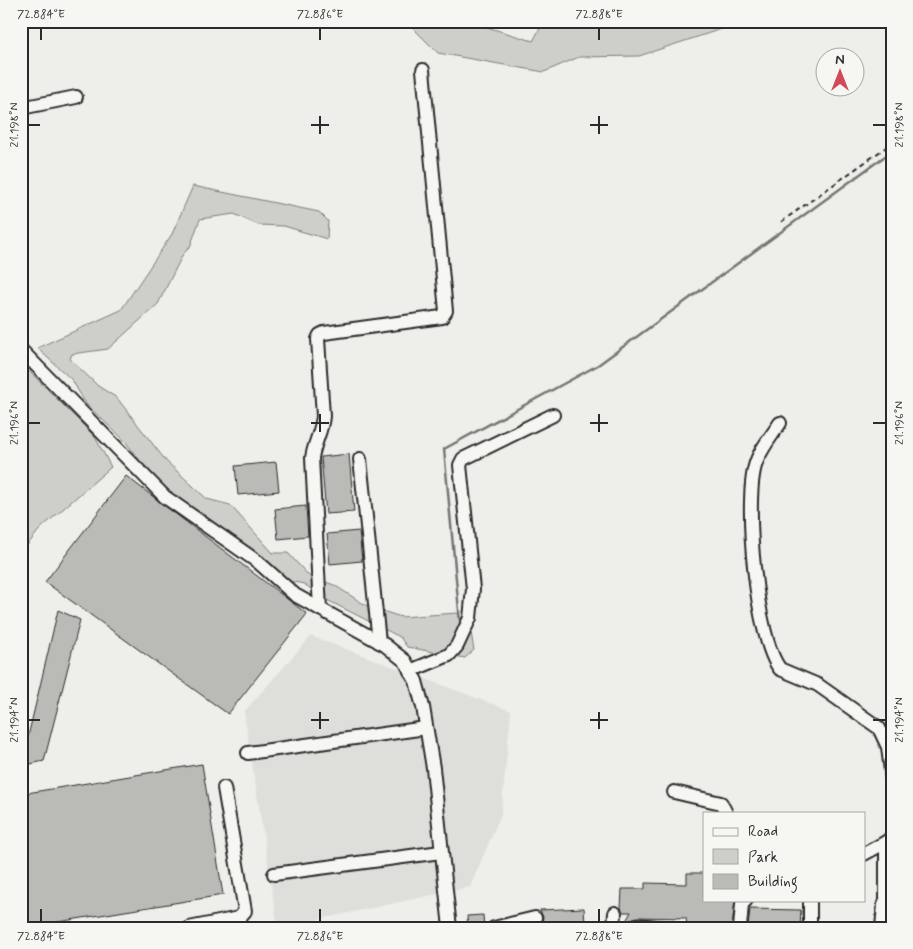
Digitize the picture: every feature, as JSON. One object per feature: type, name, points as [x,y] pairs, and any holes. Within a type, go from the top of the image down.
[{"type":"street","points":[[320,609],[312,458],[313,446],[322,426],[323,416],[318,339],[324,333],[442,317],[446,311],[423,70]]},
{"type":"street","points":[[21,108],[76,97]]},
{"type":"street","points":[[21,350],[165,497],[258,562],[296,595],[379,642],[405,661],[416,681],[433,768],[450,928]]},
{"type":"street","points":[[410,671],[449,655],[457,646],[470,618],[473,589],[460,465],[463,459],[553,415]]},
{"type":"street","points":[[780,424],[759,455],[753,477],[751,550],[769,646],[780,669],[818,686],[878,728],[888,747],[892,780]]},
{"type":"street","points":[[360,459],[379,642]]},
{"type":"street","points":[[248,753],[426,728]]},
{"type":"street","points":[[189,928],[240,923],[245,911],[224,788]]},
{"type":"street","points":[[674,792],[721,803],[726,812]]},
{"type":"street","points":[[866,853],[889,839]]},
{"type":"street","points":[[882,928],[889,894],[889,839]]},
{"type":"street","points":[[274,874],[441,852]]},
{"type":"street","points":[[740,928],[742,904],[744,902]]},
{"type":"street","points":[[810,902],[810,928]]},
{"type":"street","points":[[614,928],[615,913]]},
{"type":"street","points":[[494,928],[535,919]]},
{"type":"street","points":[[636,926],[666,928]]},
{"type":"path","points":[[781,222],[892,143]]},
{"type":"shaded area","points":[[311,636],[511,711],[501,814],[470,887],[278,928],[244,712]]},
{"type":"green space","points":[[409,21],[467,21],[533,41],[544,21],[746,21],[639,56],[579,57],[544,72],[438,53],[409,24]]},
{"type":"green space","points":[[193,186],[319,212],[328,221],[327,239],[284,226],[258,225],[234,214],[200,219],[190,247],[183,254],[158,304],[108,349],[72,354],[70,359],[98,386],[117,398],[166,461],[207,499],[230,505],[273,553],[288,553],[309,576],[334,585],[367,606],[401,617],[457,613],[470,627],[474,650],[465,658],[407,647],[400,637],[327,600],[304,584],[284,580],[189,509],[152,477],[125,441],[86,404],[72,380],[37,348],[121,310],[172,234]]},
{"type":"green space","points":[[21,363],[95,437],[111,467],[40,529],[21,553]]},
{"type":"building","points":[[349,454],[354,512],[326,514],[321,457]]},
{"type":"building","points":[[276,462],[279,491],[238,495],[235,466]]},
{"type":"building","points":[[126,476],[307,614],[228,714],[45,582]]},
{"type":"building","points":[[306,506],[308,536],[278,539],[275,509]]},
{"type":"building","points":[[359,531],[362,561],[330,564],[327,534]]},
{"type":"building","points":[[58,610],[80,620],[44,761],[21,766]]},
{"type":"building","points":[[202,764],[223,895],[21,928],[21,794]]},
{"type":"building","points":[[687,873],[703,873],[703,902],[735,902],[732,928],[687,927],[686,918],[637,917],[630,920],[628,928],[622,928],[631,912],[623,912],[621,908],[622,889],[645,889],[645,883],[687,884]]},
{"type":"building","points":[[584,908],[585,925],[541,927],[543,917],[540,910]]},
{"type":"building","points":[[750,909],[801,910],[800,928],[748,928]]},
{"type":"building","points":[[483,915],[484,928],[468,928],[467,916]]},
{"type":"waterway","points":[[460,622],[444,449],[598,365],[892,151]]}]
